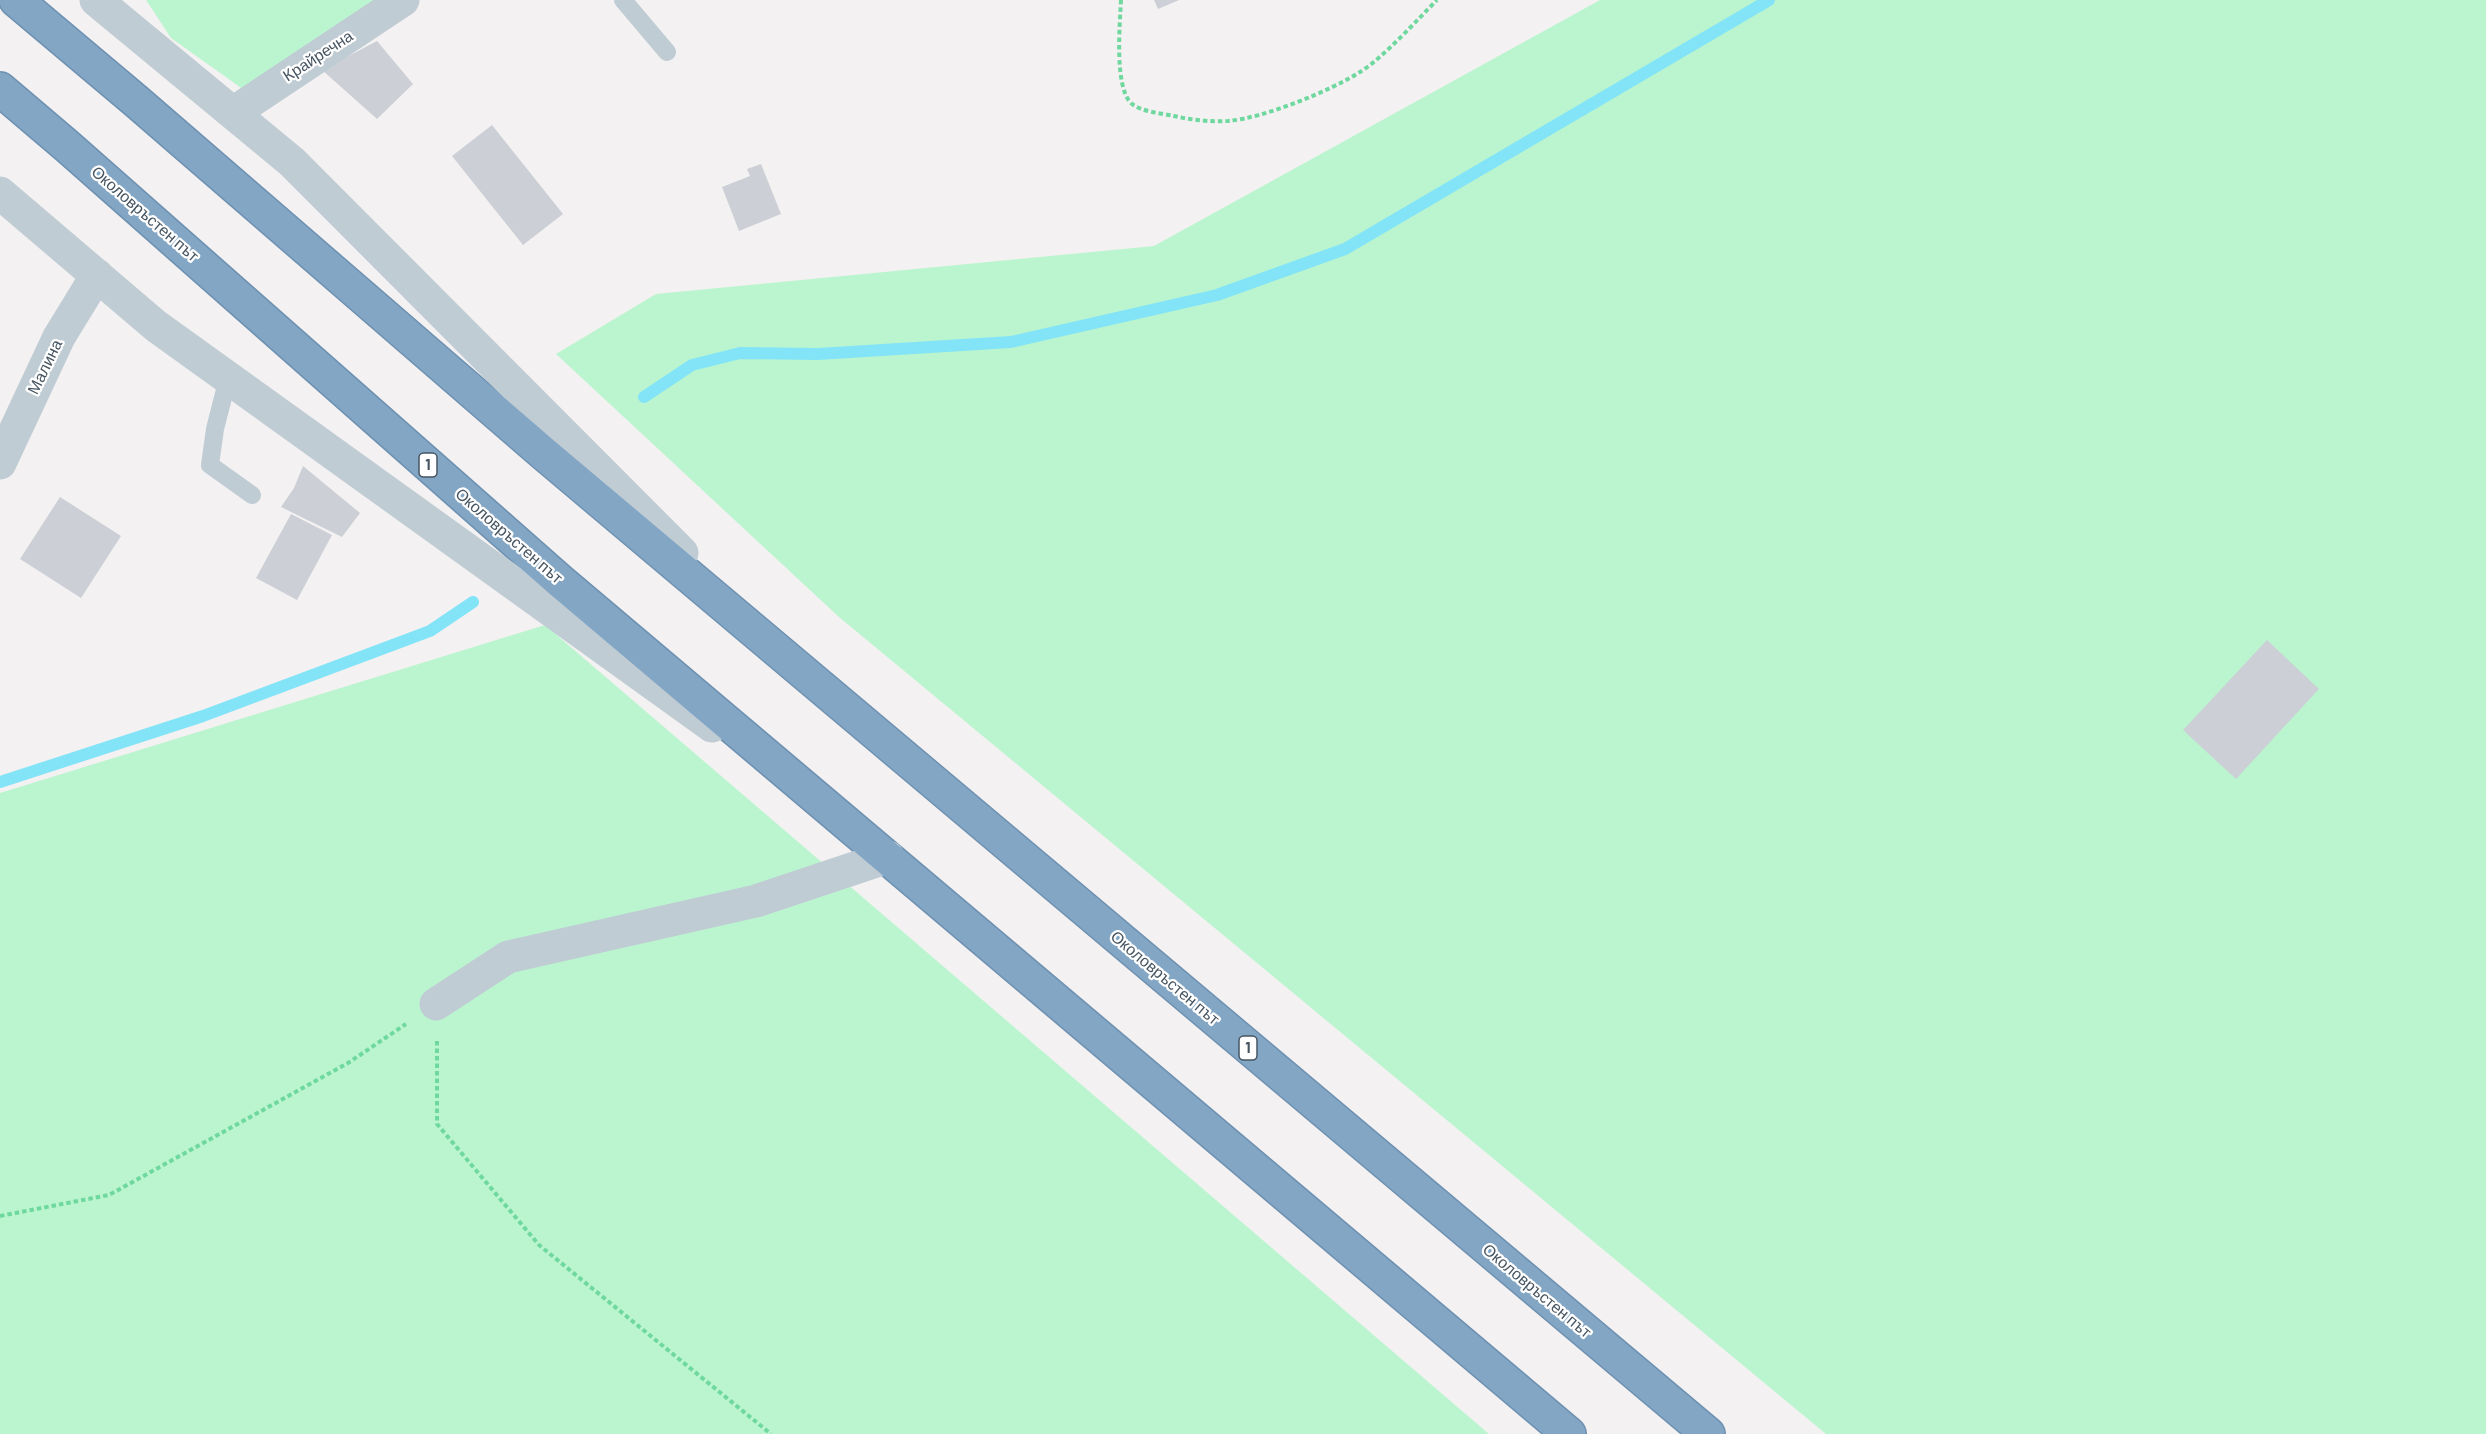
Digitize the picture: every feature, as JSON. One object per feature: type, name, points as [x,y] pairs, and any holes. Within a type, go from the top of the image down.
[{"type":"highway","name":"Околовръстен път","points":[[16,0],[543,453],[1708,1434]]},
{"type":"highway","name":"Околовръстен път","points":[[0,89],[560,581],[1569,1434]]},
{"type":"street","name":"Околовръстен път","points":[[96,0],[292,162],[789,661]]},
{"type":"street","name":"Крайречна","points":[[233,112],[403,0]]},
{"type":"street","name":"Околовръстен път","points":[[0,193],[156,326],[861,835]]},
{"type":"street","name":"Малина","points":[[0,463],[59,337],[97,275]]},
{"type":"street","points":[[436,1004],[507,957],[756,901],[888,857]]},
{"type":"lane","points":[[623,0],[667,52]]},
{"type":"lane","points":[[222,372],[227,382],[215,429],[210,465],[252,495]]},
{"type":"path","points":[[1121,0],[1119,43],[1122,86],[1131,102],[1144,109],[1178,117],[1231,121],[1264,113],[1326,90],[1362,71],[1437,0]]},
{"type":"path","points":[[0,1216],[109,1195],[348,1063],[436,1004]]},
{"type":"path","points":[[436,1004],[437,1124],[539,1245],[771,1434]]},
{"type":"green space","points":[[146,0],[377,0],[251,95],[171,38]]},
{"type":"green space","points":[[1600,0],[2486,0],[2486,1434],[1826,1434],[839,617],[556,354],[656,294],[1154,246]]},
{"type":"green space","points":[[545,625],[1489,1434],[0,1434],[0,793]]},
{"type":"building","points":[[1154,0],[1179,0],[1158,9]]},
{"type":"building","points":[[377,41],[413,84],[377,119],[322,70]]},
{"type":"building","points":[[492,125],[563,214],[523,245],[452,156]]},
{"type":"building","points":[[761,164],[781,214],[739,231],[722,187],[750,176],[747,169]]},
{"type":"building","points":[[303,466],[360,513],[342,537],[281,507],[294,488]]},
{"type":"building","points":[[60,497],[121,536],[81,598],[20,559]]},
{"type":"building","points":[[291,514],[332,535],[297,600],[256,578]]},
{"type":"building","points":[[2267,640],[2319,689],[2236,779],[2183,730]]},
{"type":"waterway","points":[[644,397],[692,365],[740,353],[818,354],[1011,342],[1217,295],[1345,249],[1769,0]]},
{"type":"waterway","points":[[0,782],[203,716],[430,631],[473,602]]}]
